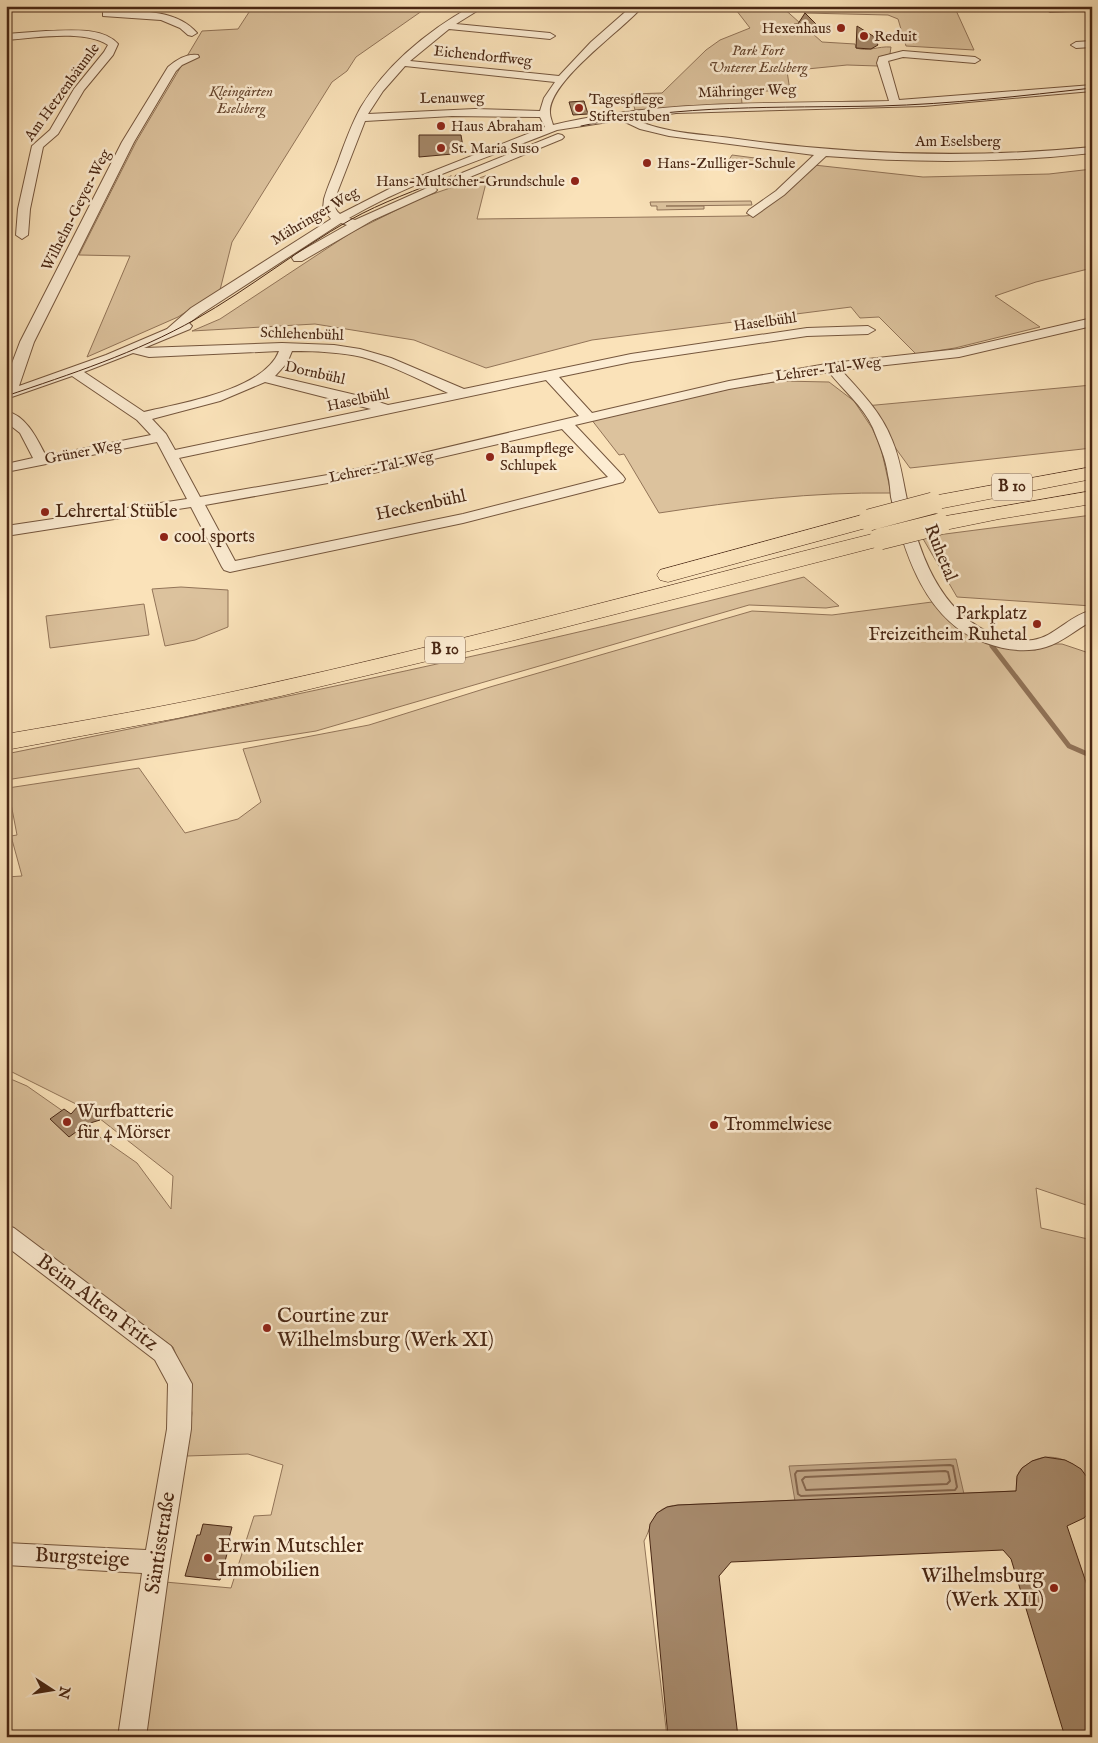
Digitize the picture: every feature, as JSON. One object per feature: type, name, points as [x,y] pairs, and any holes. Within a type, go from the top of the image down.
[{"type":"highway","name":"B 10","points":[[6,742],[128,720],[279,689],[606,611],[874,529],[933,503],[1092,473]]},
{"type":"highway","name":"B 10","points":[[6,725],[124,704],[286,670],[874,529],[940,524],[1092,497]]},
{"type":"street","points":[[356,224],[339,218],[329,211],[328,203],[360,118],[378,90],[402,63],[446,26],[480,6]]},
{"type":"street","points":[[565,134],[546,123],[543,114],[548,96],[561,79],[638,6]]},
{"type":"street","points":[[1050,9],[1092,6]]},
{"type":"street","points":[[84,34],[108,10],[167,18],[180,24],[192,33]]},
{"type":"street","points":[[446,26],[550,36]]},
{"type":"street","name":"Am Hetzenbäumle","points":[[6,37],[84,34],[107,39],[111,41],[113,46],[79,88],[54,132],[38,146],[24,209],[22,235]]},
{"type":"street","points":[[1076,45],[1092,44]]},
{"type":"street","points":[[895,104],[882,63],[883,59],[903,54],[975,60]]},
{"type":"street","name":"Wilhelm-Geyer-Weg","points":[[11,393],[11,383],[24,354],[27,342],[128,142],[172,69],[178,63],[194,57]]},
{"type":"street","name":"Eichendorffweg","points":[[402,63],[561,79]]},
{"type":"street","name":"Mähringer Weg","points":[[173,330],[196,311],[339,218],[397,189],[553,128],[622,117],[703,109],[954,101],[1092,88]]},
{"type":"street","name":"Lenauweg","points":[[360,118],[416,114],[511,112],[543,114]]},
{"type":"street","name":"Am Eselsberg","points":[[622,117],[642,126],[694,137],[824,152],[986,157],[1092,150]]},
{"type":"street","name":"Mähringer Weg","points":[[11,393],[133,349],[218,311],[297,259],[356,224],[449,182],[601,120]]},
{"type":"street","points":[[753,213],[780,193],[824,152]]},
{"type":"street","name":"Lehrer-Tal-Weg","points":[[6,531],[196,502],[339,477],[729,385],[832,367],[959,353],[1092,322]]},
{"type":"street","name":"Haselbühl","points":[[172,455],[631,358],[806,332],[868,330]]},
{"type":"street","points":[[142,417],[201,403],[236,391],[264,378],[280,365],[287,347]]},
{"type":"street","name":"Schlehenbühl","points":[[133,349],[149,353],[287,347],[360,354],[386,361],[464,394]]},
{"type":"street","name":"Ruhetal","points":[[832,367],[878,423],[888,446],[896,475],[899,497],[917,559],[936,597],[961,625],[988,639],[1003,643],[1033,645],[1051,639],[1090,616]]},
{"type":"street","points":[[74,371],[142,417],[161,437],[196,502]]},
{"type":"street","points":[[550,376],[588,417]]},
{"type":"street","name":"Dornbühl","points":[[264,378],[355,399],[387,410]]},
{"type":"street","points":[[6,415],[26,431],[42,461]]},
{"type":"street","name":"Heckenbühl","points":[[196,502],[230,567],[463,518],[618,480],[566,424]]},
{"type":"street","name":"Grüner Weg","points":[[6,468],[161,437]]},
{"type":"street","name":"Beim Alten Fritz","points":[[6,1234],[163,1354]]},
{"type":"street","name":"Säntisstraße","points":[[132,1737],[157,1562],[179,1429],[180,1384],[163,1354]]},
{"type":"street","name":"Burgsteige","points":[[6,1554],[157,1562]]},
{"type":"green space","name":"Kleingärten Eselsberg","points":[[253,6],[429,6],[356,57],[347,71],[332,82],[232,242],[220,290],[178,317],[87,357],[130,256],[79,255],[136,142],[202,31],[238,29]]},
{"type":"green space","name":"Park Fort Unterer Eselsberg","points":[[733,6],[781,6],[800,23],[794,24],[793,29],[812,33],[822,42],[855,44],[856,48],[865,49],[891,47],[890,54],[879,57],[878,66],[847,65],[787,71],[790,91],[741,91],[742,104],[635,110],[631,94],[662,93],[706,50],[720,40],[750,28]]},
{"type":"green space","points":[[797,6],[954,6],[974,50],[906,46],[898,19],[888,15],[805,13]]},
{"type":"green space","points":[[732,155],[770,160],[766,168],[727,163]]},
{"type":"green space","points":[[814,165],[923,177],[1049,174],[1092,169],[1092,268],[1036,282],[995,296],[1040,327],[955,348],[916,354],[879,317],[860,318],[851,307],[592,340],[486,368],[414,340],[315,324],[192,331],[220,319],[352,232],[421,198],[488,175],[477,219],[744,216],[756,215]]},
{"type":"green space","points":[[751,201],[752,205],[666,206],[704,206],[704,209],[657,210],[657,206],[651,206],[650,202]]},
{"type":"green space","points":[[781,381],[829,382],[854,401],[872,428],[881,448],[891,493],[832,494],[775,498],[659,513],[624,454],[619,455],[591,419],[734,388]]},
{"type":"green space","points":[[1092,385],[1092,448],[910,468],[865,406]]},
{"type":"green space","points":[[1092,515],[1092,606],[957,597],[922,537]]},
{"type":"green space","points":[[804,577],[839,606],[826,608],[749,605],[316,731],[6,780],[6,754],[506,649]]},
{"type":"green space","points":[[181,587],[228,590],[228,627],[195,640],[165,646],[152,589]]},
{"type":"green space","points":[[932,602],[955,627],[984,642],[1035,650],[1054,644],[1062,644],[1086,652],[1092,680],[1092,1207],[1036,1188],[1041,1228],[1092,1240],[1092,1485],[1087,1477],[1072,1464],[1064,1460],[1046,1457],[1037,1459],[1020,1470],[1017,1479],[1017,1491],[678,1505],[663,1509],[655,1517],[644,1541],[667,1737],[139,1737],[165,1582],[231,1588],[254,1516],[271,1515],[283,1465],[248,1454],[187,1456],[192,1413],[186,1380],[173,1347],[6,1223],[6,1077],[27,1086],[137,1163],[171,1209],[173,1176],[90,1111],[6,1069],[6,877],[22,876],[11,836],[17,835],[8,788],[139,768],[185,833],[238,819],[261,802],[243,749],[369,725],[490,687],[752,611],[832,615]]},
{"type":"green space","points":[[144,604],[149,635],[50,648],[46,616]]},
{"type":"water","points":[[956,1459],[964,1494],[795,1501],[789,1466]]},
{"type":"building","points":[[805,13],[821,29],[794,30]]},
{"type":"building","points":[[857,26],[873,36],[878,45],[871,49],[856,48]]},
{"type":"building","name":"Tagespflege Stifterstuben","points":[[584,101],[588,114],[573,115],[569,102]]},
{"type":"building","name":"St. Maria Suso","points":[[419,135],[461,135],[464,153],[419,157]]},
{"type":"building","name":"Wurfbatterie für 4 Mörser","points":[[79,1105],[90,1111],[100,1120],[87,1124],[69,1137],[50,1119],[64,1109],[71,1114]]},
{"type":"building","name":"Wilhelmsburg (Werk XII)","points":[[1045,1457],[1065,1460],[1073,1464],[1081,1469],[1092,1484],[1092,1509],[1084,1518],[1067,1526],[1092,1600],[1092,1737],[1065,1737],[1011,1559],[1003,1550],[731,1562],[719,1576],[738,1737],[668,1737],[649,1531],[650,1524],[657,1513],[667,1507],[678,1505],[1016,1491],[1017,1476],[1022,1468],[1032,1461]]},
{"type":"building","name":"Erwin Mutschler Immobilien","points":[[203,1524],[232,1527],[229,1538],[231,1539],[220,1580],[185,1576],[197,1535],[200,1535]]},
{"type":"waterway","points":[[992,646],[1069,746],[1092,756]]},
{"type":"tram line","points":[[581,126],[618,119],[693,111],[767,107],[907,105],[1092,88]]},
{"type":"tram line","points":[[6,396],[127,353],[173,331],[216,307],[350,220],[387,202],[451,176]]},
{"type":"place","name":"Hexenhaus","points":[[841,28]]},
{"type":"place","name":"Reduit","points":[[864,36]]},
{"type":"place","name":"Tagespflege Stifterstuben","points":[[579,108]]},
{"type":"place","name":"Haus Abraham","points":[[441,126]]},
{"type":"place","name":"St. Maria Suso","points":[[441,148]]},
{"type":"place","name":"Hans-Zulliger-Schule","points":[[647,163]]},
{"type":"place","name":"Hans-Multscher-Grundschule","points":[[575,181]]},
{"type":"place","name":"Baumpflege Schlupek","points":[[490,457]]},
{"type":"place","name":"Lehrertal Stüble","points":[[45,512]]},
{"type":"place","name":"cool sports","points":[[164,537]]},
{"type":"place","name":"Parkplatz Freizeitheim Ruhetal","points":[[1037,624]]},
{"type":"place","name":"Wurfbatterie für 4 Mörser","points":[[67,1122]]},
{"type":"place","name":"Trommelwiese","points":[[714,1125]]},
{"type":"place","name":"Courtine zur Wilhelmsburg (Werk XI)","points":[[267,1328]]},
{"type":"place","name":"Erwin Mutschler Immobilien","points":[[208,1558]]},
{"type":"place","name":"Wilhelmsburg (Werk XII)","points":[[1054,1588]]}]
